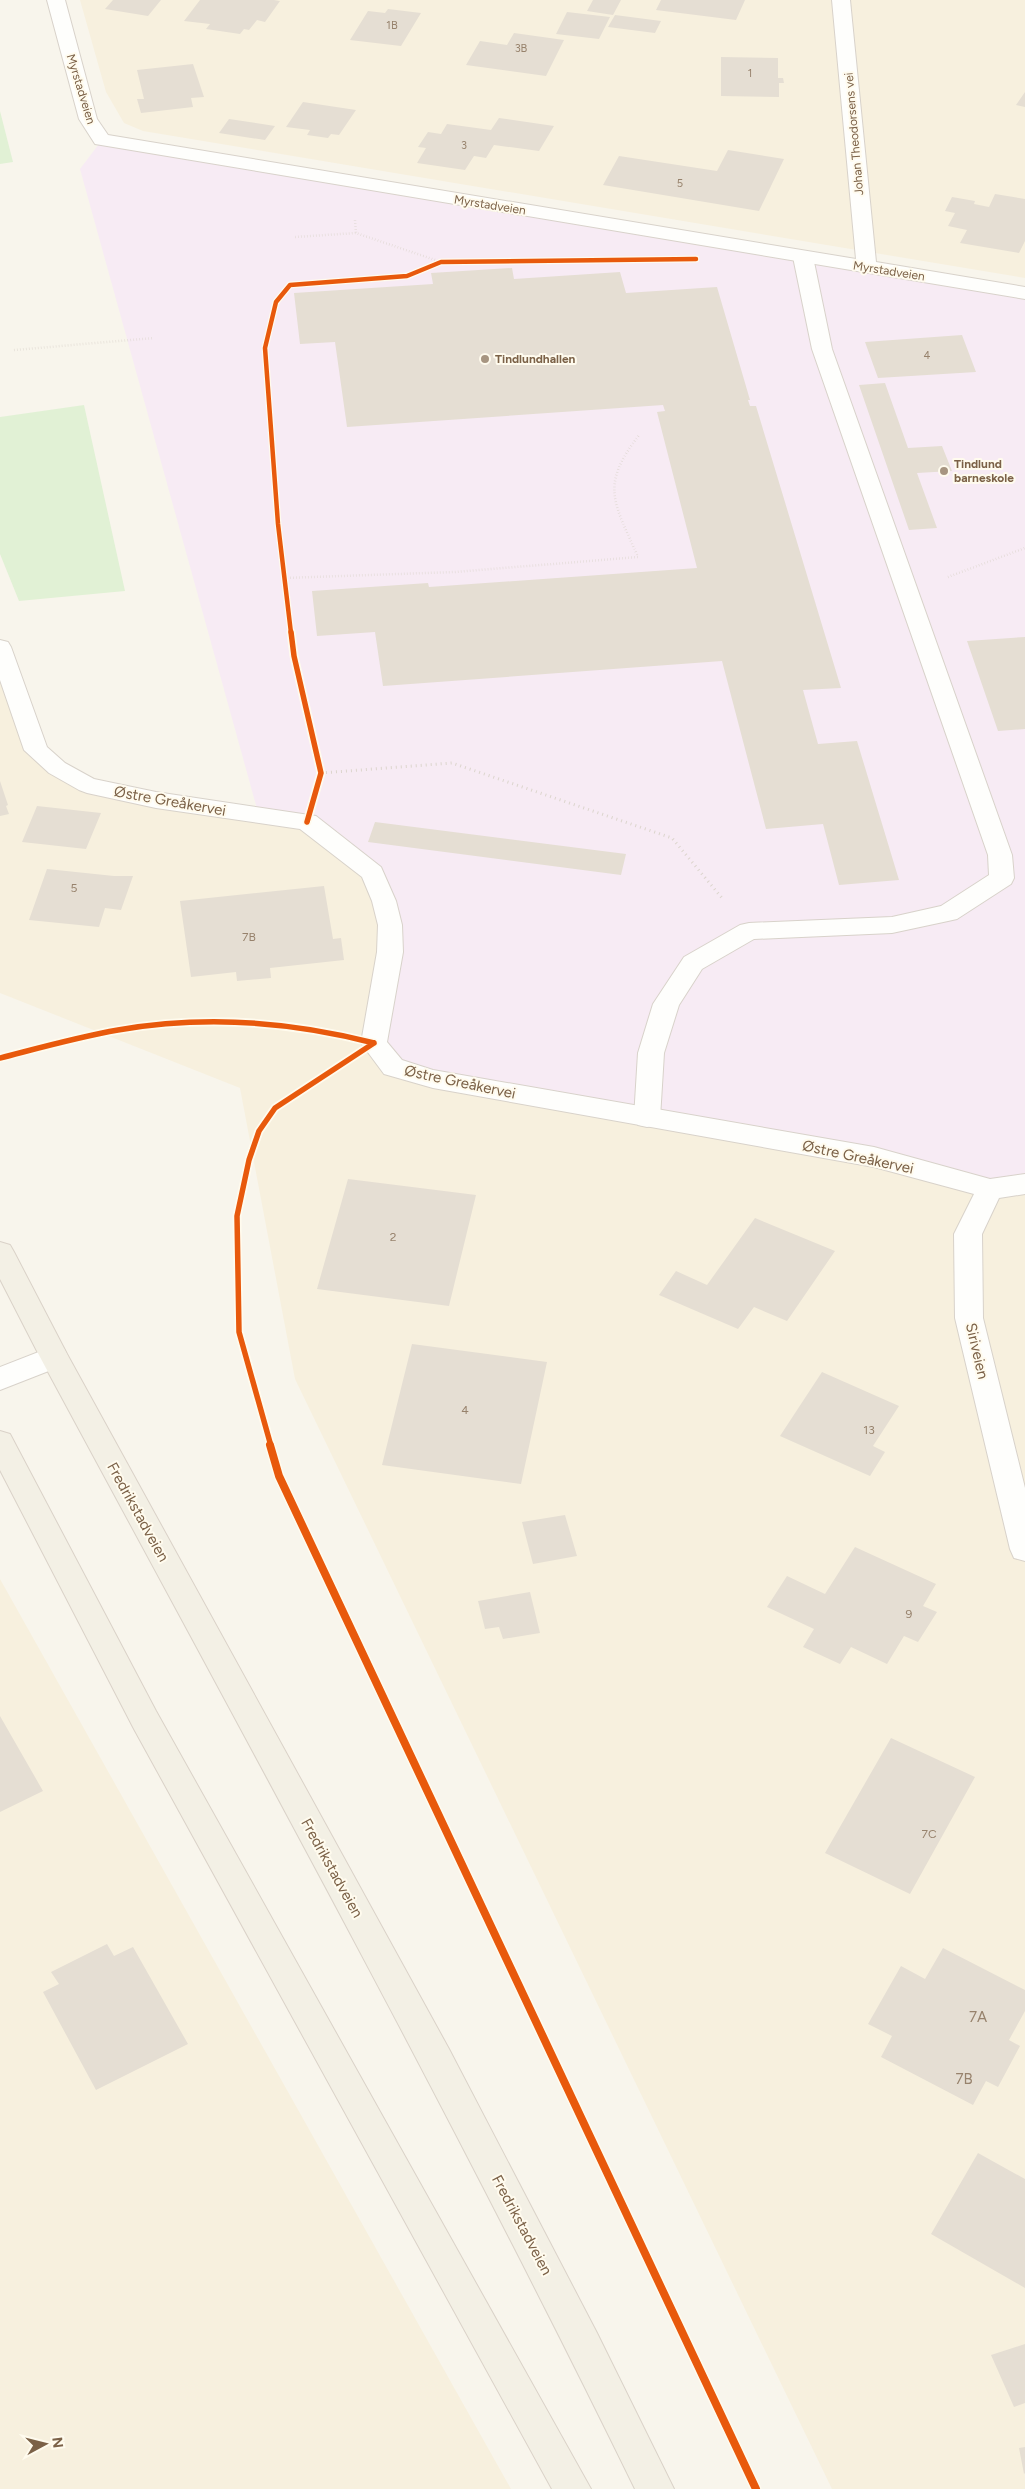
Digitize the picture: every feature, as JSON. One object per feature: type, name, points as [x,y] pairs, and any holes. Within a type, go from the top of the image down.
[{"type":"main road","name":"Fredrikstadveien","points":[[0,1252],[54,1357],[434,2055],[590,2354],[654,2489]]},
{"type":"main road","points":[[0,1442],[144,1720],[572,2489]]},
{"type":"street","name":"Myrstadveien","points":[[56,0],[88,120],[102,140],[1025,294]]},
{"type":"street","name":"Johan Theodorsens vei","points":[[841,0],[867,268]]},
{"type":"street","points":[[647,1118],[651,1053],[666,1004],[693,963],[749,931],[892,925],[948,913],[1002,878],[1000,855],[822,349],[804,258]]},
{"type":"street","name":"Østre Greåkervei","points":[[0,646],[36,750],[57,768],[87,785],[156,800],[307,822],[372,873],[384,901],[390,925],[390,952],[374,1042],[393,1066],[433,1078],[647,1118],[874,1157],[990,1189]]},
{"type":"street","points":[[990,1189],[1025,1184]]},
{"type":"street","name":"Siriveien","points":[[990,1189],[968,1234],[969,1318],[1025,1549]]},
{"type":"street","points":[[0,1378],[54,1357]]},
{"type":"path","points":[[355,218],[356,233]]},
{"type":"path","points":[[295,237],[356,233],[441,262],[450,262]]},
{"type":"path","points":[[432,266],[441,262]]},
{"type":"path","points":[[14,350],[154,338]]},
{"type":"path","points":[[284,578],[455,572],[638,557],[618,510],[613,489],[619,464],[640,434]]},
{"type":"path","points":[[906,592],[1025,548]]},
{"type":"path","points":[[283,569],[286,588]]},
{"type":"path","points":[[307,822],[321,772],[318,763]]},
{"type":"path","points":[[321,772],[452,763],[672,838],[749,931]]},
{"type":"shaded area","points":[[80,0],[1025,0],[1025,278],[143,131],[124,123],[106,92]]},
{"type":"shaded area","points":[[102,140],[1025,293],[1025,1184],[990,1189],[393,1067],[374,1043],[390,952],[372,873],[307,822],[259,816],[80,169]]},
{"type":"shaded area","points":[[0,647],[36,750],[87,785],[307,822],[1025,1184],[1025,2489],[832,2489],[295,1379],[240,1088],[0,993]]},
{"type":"shaded area","points":[[0,1579],[511,2489],[0,2489]]},
{"type":"green space","points":[[0,111],[13,162],[0,164]]},
{"type":"green space","points":[[84,405],[125,591],[19,601],[0,554],[0,417]]},
{"type":"building","points":[[113,0],[161,0],[148,16],[105,9]]},
{"type":"building","points":[[200,0],[280,1],[265,22],[257,20],[249,30],[244,29],[240,34],[206,29],[210,24],[184,21]]},
{"type":"building","points":[[593,0],[621,0],[613,15],[587,11]]},
{"type":"building","points":[[661,0],[745,0],[736,20],[656,10]]},
{"type":"building","points":[[388,9],[421,13],[401,46],[350,40],[368,11],[385,13]]},
{"type":"building","points":[[567,12],[610,17],[599,39],[556,34]]},
{"type":"building","points":[[615,15],[661,21],[655,33],[608,27]]},
{"type":"building","points":[[514,33],[564,40],[546,76],[466,65],[480,41],[507,45]]},
{"type":"building","points":[[721,57],[778,58],[778,78],[783,78],[784,83],[779,83],[779,97],[721,96]]},
{"type":"building","points":[[193,64],[204,97],[191,98],[193,107],[141,113],[137,99],[144,99],[137,70]]},
{"type":"building","points":[[1025,92],[1025,107],[1016,105]]},
{"type":"building","points":[[303,102],[356,110],[339,135],[331,134],[328,138],[307,135],[310,130],[286,127]]},
{"type":"building","points":[[499,118],[554,126],[539,151],[494,145],[486,158],[474,156],[465,170],[417,163],[426,148],[418,147],[428,132],[441,134],[447,124],[491,130]]},
{"type":"building","points":[[229,119],[275,126],[265,140],[219,133]]},
{"type":"building","points":[[728,150],[784,159],[759,211],[603,185],[619,156],[717,171]]},
{"type":"building","points":[[995,194],[1025,199],[1025,241],[1019,253],[960,243],[967,230],[948,226],[955,213],[945,211],[952,197],[975,201],[974,204],[989,207]]},
{"type":"building","points":[[512,268],[514,279],[620,272],[626,293],[717,287],[750,400],[748,400],[750,406],[756,406],[841,688],[803,690],[818,744],[857,741],[899,880],[839,885],[823,824],[766,829],[722,661],[383,686],[375,632],[317,636],[312,591],[428,583],[429,587],[697,568],[657,412],[665,411],[663,405],[347,427],[335,342],[300,344],[294,293],[433,284],[431,273]]},
{"type":"building","points":[[962,335],[976,372],[878,378],[865,342]]},
{"type":"building","points":[[885,383],[908,448],[942,446],[952,471],[917,473],[937,528],[909,530],[859,385]]},
{"type":"building","points":[[1025,637],[1025,729],[998,731],[967,641]]},
{"type":"building","points":[[0,781],[9,814],[0,816]]},
{"type":"building","points":[[37,806],[101,813],[86,849],[22,842]]},
{"type":"building","points":[[375,822],[626,854],[621,875],[368,842]]},
{"type":"building","points":[[47,869],[114,876],[133,876],[121,910],[105,908],[99,927],[29,920]]},
{"type":"building","points":[[324,886],[333,939],[341,938],[344,960],[270,968],[271,978],[237,981],[236,972],[191,977],[180,901]]},
{"type":"building","points":[[348,1179],[476,1195],[449,1306],[317,1289]]},
{"type":"building","points":[[755,1218],[835,1251],[787,1321],[754,1307],[738,1329],[659,1295],[676,1271],[707,1285]]},
{"type":"building","points":[[412,1344],[547,1362],[521,1484],[382,1465]]},
{"type":"building","points":[[822,1372],[899,1406],[873,1446],[885,1452],[870,1476],[780,1436]]},
{"type":"building","points":[[565,1515],[577,1556],[533,1564],[522,1522]]},
{"type":"building","points":[[855,1547],[936,1584],[923,1606],[937,1612],[918,1642],[904,1636],[887,1664],[851,1647],[840,1664],[803,1647],[814,1629],[767,1607],[787,1576],[825,1594]]},
{"type":"building","points":[[530,1592],[540,1633],[503,1639],[499,1627],[485,1629],[478,1601]]},
{"type":"building","points":[[0,1716],[43,1791],[0,1812]]},
{"type":"building","points":[[891,1738],[975,1777],[910,1894],[825,1853]]},
{"type":"building","points":[[107,1944],[114,1956],[133,1947],[188,2044],[96,2090],[43,1992],[59,1984],[51,1972]]},
{"type":"building","points":[[943,1948],[1025,1990],[1025,2011],[1009,2040],[1020,2046],[998,2087],[986,2081],[973,2105],[881,2057],[892,2036],[868,2024],[901,1966],[925,1979]]},
{"type":"building","points":[[978,2153],[1025,2179],[1025,2288],[931,2234]]},
{"type":"building","points":[[1025,2344],[1025,2403],[1014,2407],[991,2355]]},
{"type":"building","points":[[1025,2447],[1025,2473],[1024,2474],[1019,2448]]},
{"type":"cycle path","points":[[307,822],[321,773],[294,656],[278,524],[265,348],[276,302],[290,285],[407,276],[441,262],[696,259]]},
{"type":"cycle path","points":[[0,1058],[120,1030],[198,1021],[257,1022],[285,1025],[344,1035],[374,1043]]},
{"type":"cycle path","points":[[374,1043],[275,1108],[259,1131],[249,1160],[237,1216],[239,1332],[279,1476],[756,2489]]},
{"type":"place","name":"Tindlundhallen","points":[[485,359]]},
{"type":"place","name":"Tindlund barneskole","points":[[944,471]]}]
